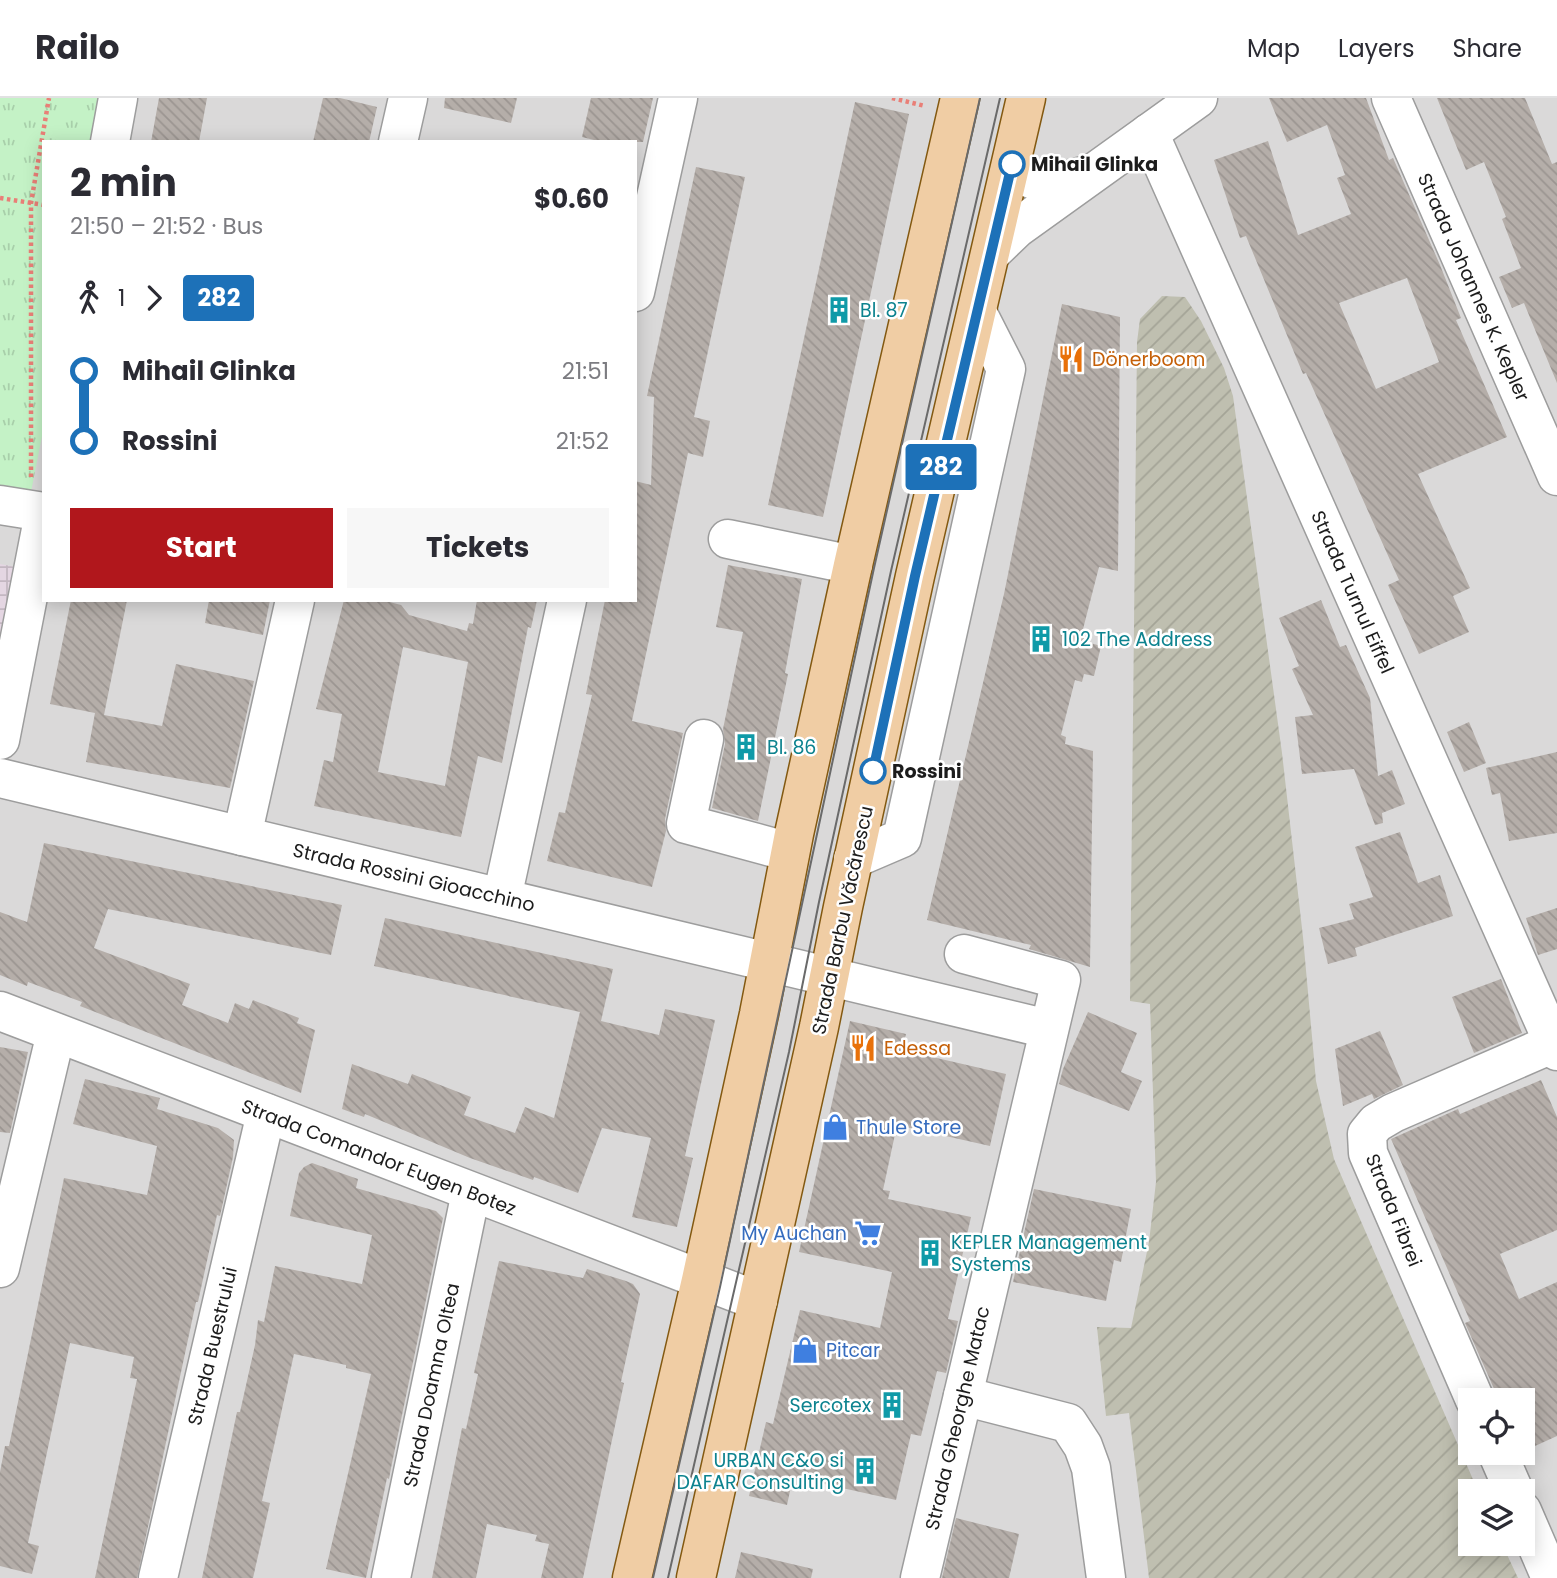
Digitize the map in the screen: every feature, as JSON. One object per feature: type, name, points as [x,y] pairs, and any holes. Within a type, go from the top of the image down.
[{"type":"main road","points":[[632,1578],[701,1280],[853,565],[960,98]]},
{"type":"main road","name":"Strada Barbu Văcărescu","points":[[696,1578],[819,1027],[915,576],[1026,98]]},
{"type":"street","points":[[110,140],[118,98]]},
{"type":"street","points":[[398,140],[408,98]]},
{"type":"street","points":[[637,283],[678,98]]},
{"type":"street","points":[[990,253],[1017,228],[1198,98]]},
{"type":"street","name":"Strada Johannes K. Kepler","points":[[1391,98],[1557,476]]},
{"type":"street","name":"Strada Turnul Eiffel","points":[[1149,134],[1555,1047]]},
{"type":"street","points":[[1012,164],[1019,173],[1037,182],[1058,183],[1093,174]]},
{"type":"street","points":[[0,505],[39,501],[0,740]]},
{"type":"street","points":[[728,540],[853,565]]},
{"type":"street","points":[[242,836],[295,602]]},
{"type":"street","points":[[502,898],[567,602]]},
{"type":"street","points":[[704,739],[685,824],[790,852]]},
{"type":"street","name":"Strada Rossini Gioacchino","points":[[0,778],[828,976]]},
{"type":"street","name":"Strada Gheorghe Matac","points":[[919,1578],[1061,980],[964,954]]},
{"type":"street","points":[[828,976],[1048,1029]]},
{"type":"street","name":"Strada Comandor Eugen Botez","points":[[0,1011],[758,1301]]},
{"type":"street","points":[[0,1268],[56,1032]]},
{"type":"street","name":"Strada Fibrei","points":[[1470,1388],[1368,1153],[1367,1135],[1376,1123],[1392,1113],[1555,1047]]},
{"type":"street","name":"Strada Buestrului","points":[[158,1578],[266,1113]]},
{"type":"street","name":"Strada Doamna Oltea","points":[[391,1578],[471,1192]]},
{"type":"street","points":[[963,1396],[1068,1423],[1083,1446],[1091,1468],[1106,1578]]},
{"type":"street","points":[[1535,1541],[1551,1578]]},
{"type":"path","points":[[39,501],[31,203],[49,98]]},
{"type":"path","points":[[0,198],[42,205]]},
{"type":"shaded area","points":[[0,98],[1557,98],[1557,1578],[0,1578]]},
{"type":"shaded area","points":[[1162,296],[1185,297],[1201,321],[1224,368],[1233,396],[1282,753],[1316,1081],[1334,1159],[1458,1445],[1458,1465],[1467,1465],[1473,1479],[1458,1479],[1458,1556],[1508,1556],[1518,1578],[1149,1578],[1129,1413],[1106,1416],[1097,1327],[1131,1328],[1149,1242],[1156,1182],[1150,1004],[1130,1001],[1137,342],[1140,319]]},
{"type":"shaded area","points":[[0,564],[16,567],[0,649]]},
{"type":"green space","points":[[0,98],[107,98],[98,140],[42,140],[42,436],[31,492],[0,486]]},
{"type":"building","points":[[159,98],[207,98],[199,140],[151,140]]},
{"type":"building","points":[[323,98],[340,98],[377,107],[369,140],[313,140]]},
{"type":"building","points":[[445,98],[517,98],[511,123],[444,108]]},
{"type":"building","points":[[591,98],[653,98],[643,142],[582,137]]},
{"type":"building","points":[[1269,98],[1366,98],[1389,160],[1393,158],[1440,265],[1461,318],[1456,320],[1507,437],[1418,474],[1470,588],[1453,596],[1469,632],[1419,654],[1388,585],[1399,580],[1306,373],[1303,374],[1246,236],[1240,238],[1214,160],[1268,141],[1298,235],[1351,214],[1337,178],[1345,175],[1327,125],[1287,142]],"holes":[[[1407,278],[1439,362],[1376,389],[1339,303]]]},
{"type":"building","points":[[1437,98],[1525,98],[1552,164],[1557,162],[1557,383],[1524,303],[1512,308],[1499,277],[1521,268],[1502,219],[1506,217],[1484,162],[1466,170]]},
{"type":"building","name":"Bl. 87","points":[[855,102],[909,114],[823,517],[768,505]]},
{"type":"building","points":[[696,167],[745,177],[694,417],[710,421],[703,457],[688,453],[632,721],[683,733],[665,819],[666,831],[652,887],[547,861],[559,812],[565,813],[592,695],[586,694],[605,602],[637,602],[637,482],[651,485],[654,397],[647,396]]},
{"type":"building","name":"102 The Address","points":[[1062,304],[1120,317],[1118,571],[1099,567],[1082,633],[1089,635],[1087,642],[1101,646],[1094,676],[1084,674],[1082,682],[1075,680],[1061,735],[1066,737],[1065,744],[1093,751],[1090,967],[1029,949],[1031,945],[927,920],[1004,594]]},
{"type":"building","points":[[728,565],[802,579],[785,673],[788,674],[758,821],[712,808],[725,744],[723,729],[743,632],[716,627]]},
{"type":"building","points":[[1321,600],[1340,647],[1346,645],[1370,698],[1378,776],[1392,770],[1405,804],[1382,813],[1383,823],[1375,825],[1354,769],[1302,774],[1295,717],[1313,715],[1292,669],[1299,666],[1279,618]]},
{"type":"building","points":[[71,602],[127,602],[104,715],[162,726],[176,664],[254,681],[230,788],[86,762],[95,713],[50,704]]},
{"type":"building","points":[[209,602],[270,602],[263,635],[205,623]]},
{"type":"building","points":[[343,602],[390,602],[401,605],[409,615],[467,631],[469,623],[473,624],[477,602],[537,602],[531,628],[528,627],[502,763],[478,756],[461,837],[314,806],[324,760],[333,762],[342,714],[316,709]],"holes":[[[403,647],[468,662],[445,786],[378,772]]]},
{"type":"building","points":[[1469,722],[1486,763],[1464,772],[1447,732]]},
{"type":"building","points":[[1557,752],[1557,833],[1509,841],[1500,793],[1492,795],[1486,768]]},
{"type":"building","points":[[1400,832],[1418,883],[1440,875],[1453,916],[1355,948],[1357,956],[1328,964],[1319,928],[1354,919],[1349,904],[1373,897],[1355,847]]},
{"type":"building","points":[[44,843],[342,905],[331,955],[108,909],[94,948],[190,984],[182,1005],[228,1023],[235,1003],[249,1009],[253,1000],[299,1018],[297,1023],[315,1030],[301,1093],[80,1006],[82,1002],[28,982],[27,986],[0,975],[0,912],[27,922]]},
{"type":"building","points":[[1557,908],[1557,949],[1538,955],[1526,918]]},
{"type":"building","points":[[385,918],[613,969],[601,1021],[659,1035],[665,1009],[715,1020],[685,1156],[693,1158],[677,1227],[632,1217],[651,1138],[602,1128],[578,1193],[470,1158],[365,1114],[364,1117],[342,1109],[352,1064],[408,1084],[412,1074],[471,1097],[464,1115],[515,1133],[525,1107],[554,1118],[580,1012],[374,966]]},
{"type":"building","points":[[1501,979],[1522,1033],[1474,1053],[1452,997]]},
{"type":"building","points":[[1088,1012],[1137,1033],[1121,1072],[1142,1081],[1129,1111],[1059,1084]]},
{"type":"building","points":[[850,1021],[906,1034],[902,1050],[1006,1074],[990,1146],[897,1125],[883,1190],[890,1191],[888,1199],[971,1217],[948,1319],[958,1321],[946,1373],[937,1371],[921,1436],[911,1434],[896,1500],[793,1477],[787,1505],[749,1496],[766,1422],[773,1424],[800,1310],[880,1328],[892,1272],[799,1252]]},
{"type":"building","points":[[1380,1031],[1403,1085],[1374,1099],[1372,1094],[1343,1106],[1335,1049]]},
{"type":"building","points":[[0,1047],[28,1052],[10,1133],[0,1132]]},
{"type":"building","points":[[85,1079],[160,1098],[157,1109],[218,1128],[234,1140],[220,1216],[217,1215],[196,1302],[137,1578],[95,1578],[137,1379],[130,1378],[134,1357],[70,1343],[28,1543],[39,1546],[32,1574],[0,1566],[0,1472],[5,1446],[9,1446],[64,1178],[147,1195],[157,1146],[73,1124]]},
{"type":"building","points":[[1541,1080],[1557,1117],[1557,1230],[1500,1254],[1519,1299],[1557,1282],[1557,1436],[1535,1446],[1535,1388],[1494,1388],[1465,1323],[1470,1321],[1391,1139],[1458,1109],[1460,1114]]},
{"type":"building","points":[[312,1163],[358,1179],[356,1188],[436,1211],[443,1218],[366,1578],[326,1569],[371,1374],[346,1368],[346,1365],[294,1354],[262,1501],[270,1503],[253,1578],[202,1578],[237,1412],[240,1412],[255,1345],[258,1320],[264,1322],[275,1266],[362,1284],[372,1235],[290,1216],[299,1173]]},
{"type":"building","points":[[1034,1189],[1131,1209],[1121,1262],[1114,1260],[1106,1301],[1013,1282]]},
{"type":"building","points":[[499,1261],[583,1278],[587,1269],[633,1284],[640,1294],[583,1578],[541,1578],[549,1544],[535,1541],[537,1535],[487,1524],[476,1578],[432,1578],[462,1428],[466,1429],[478,1374],[474,1373]]},
{"type":"building","points":[[956,1518],[1019,1534],[1009,1578],[942,1578]]},
{"type":"building","points":[[741,1552],[813,1569],[811,1578],[735,1578]]},
{"type":"tram line","points":[[653,1578],[720,1287],[874,568],[980,98]]},
{"type":"tram line","points":[[668,1578],[789,1052],[891,571],[1000,98]]},
{"type":"bus line","name":"282","points":[[873,771],[915,576],[1012,164]]},
{"type":"place","name":"Mihail Glinka","points":[[1012,164]]},
{"type":"place","name":"Bl. 87","points":[[839,310]]},
{"type":"place","name":"Dönerboom","points":[[1071,359]]},
{"type":"place","name":"102 The Address","points":[[1041,639]]},
{"type":"place","name":"Bl. 86","points":[[746,747]]},
{"type":"place","name":"Rossini","points":[[873,771]]},
{"type":"place","name":"Edessa","points":[[863,1048]]},
{"type":"place","name":"Thule Store","points":[[835,1127]]},
{"type":"place","name":"My Auchan","points":[[868,1233]]},
{"type":"place","name":"KEPLER Management Systems","points":[[930,1253]]},
{"type":"place","name":"Pitcar","points":[[805,1350]]},
{"type":"place","name":"Sercotex","points":[[892,1405]]},
{"type":"place","name":"URBAN C&O si DAFAR Consulting","points":[[865,1471]]}]
